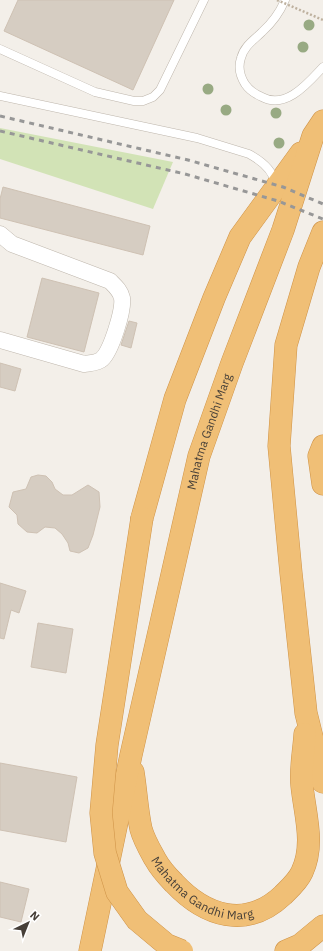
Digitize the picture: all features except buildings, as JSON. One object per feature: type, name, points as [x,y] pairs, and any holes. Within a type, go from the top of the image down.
[{"type":"highway","points":[[182,951],[167,945],[137,920],[117,892],[105,853],[101,813],[107,745],[142,518],[175,399],[214,298],[240,237],[318,129]]},
{"type":"highway","name":"Mahatma Gandhi Marg","points":[[90,951],[131,755],[198,456],[283,230],[318,129]]},
{"type":"highway","name":"Mahatma Gandhi Marg","points":[[323,232],[316,260],[286,345],[279,446],[306,713],[323,782]]},
{"type":"highway","points":[[323,446],[319,456],[323,484]]},
{"type":"highway","name":"Mahatma Gandhi Marg","points":[[131,755],[141,828],[145,840],[156,861],[184,893],[192,900],[206,908],[230,916],[249,914],[264,908],[281,897],[295,883],[302,873],[306,860],[309,847],[309,831],[302,784],[306,713]]},
{"type":"highway","points":[[286,951],[300,945],[323,926]]},
{"type":"street","points":[[0,234],[12,244],[110,281],[121,293],[122,300],[121,311],[106,355],[101,360],[94,363],[84,364],[0,340]]},
{"type":"lane","points":[[0,50],[95,92],[134,101],[143,101],[153,97],[160,90],[204,0]]},
{"type":"lane","points":[[285,0],[277,15],[245,48],[240,59],[239,66],[242,78],[248,88],[258,96],[270,100],[276,100],[283,99],[298,92],[323,67]]},
{"type":"lane","points":[[0,96],[197,138],[249,154],[257,158],[272,173],[276,188]]},
{"type":"path","points":[[277,0],[323,20]]},
{"type":"green space","points":[[0,128],[173,162],[153,209],[0,159]]},
{"type":"railway","points":[[0,116],[188,160],[283,187],[323,204]]},
{"type":"railway","points":[[0,131],[185,174],[278,201],[323,219]]}]
